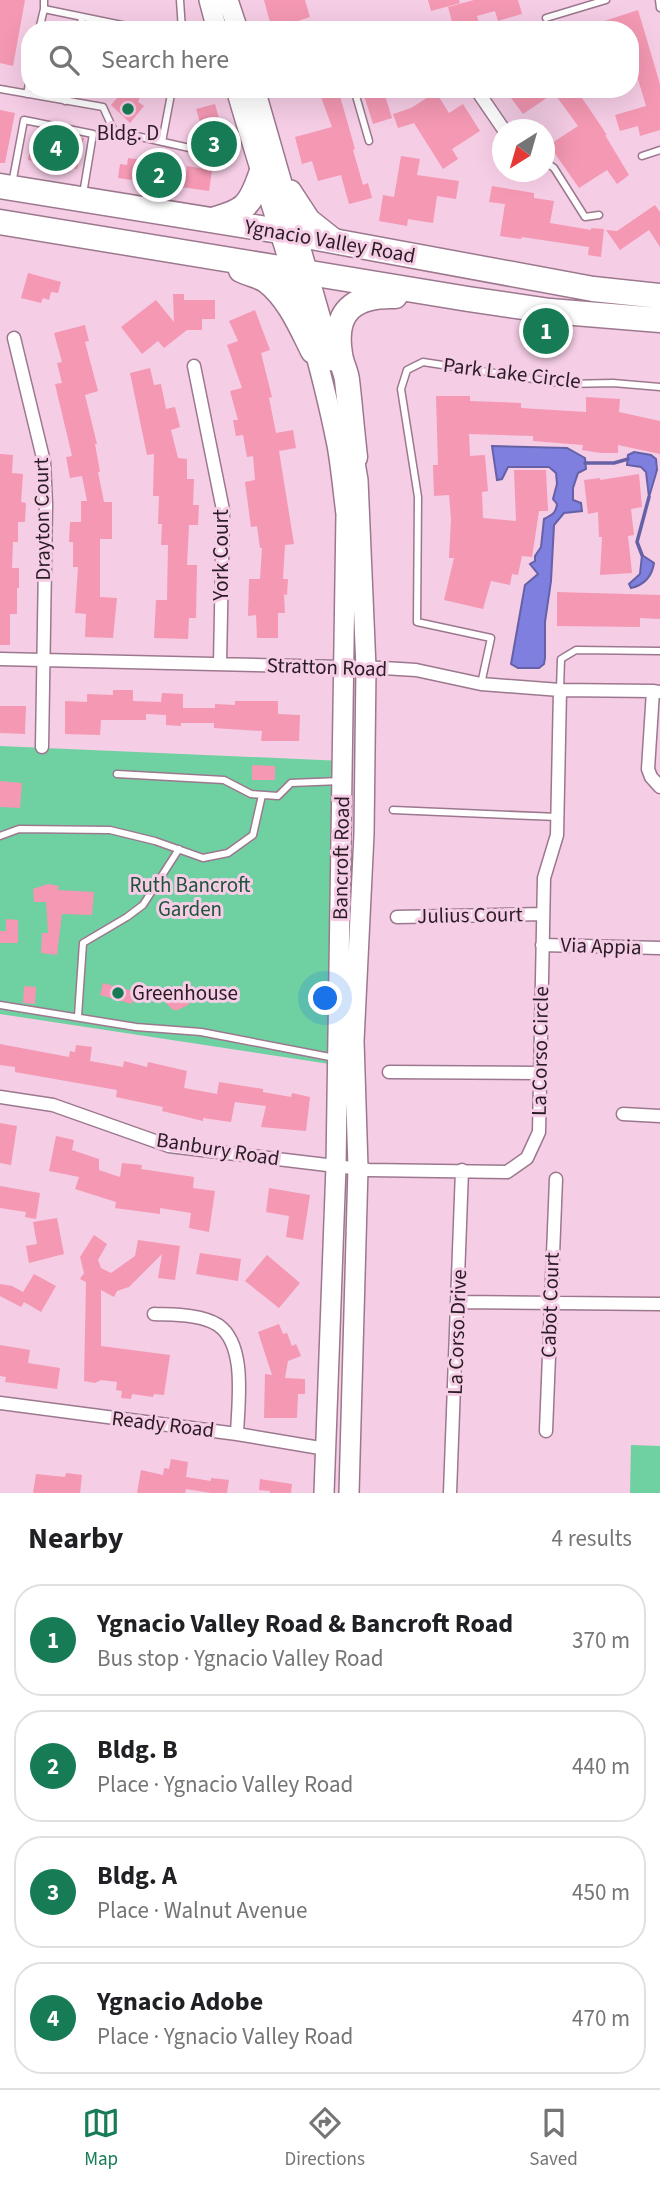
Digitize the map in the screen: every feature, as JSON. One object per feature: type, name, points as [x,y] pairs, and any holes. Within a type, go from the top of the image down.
[{"type":"highway","points":[[210,220],[233,214],[251,200],[271,175]]},
{"type":"highway","name":"Ygnacio Valley Road","points":[[6,187],[289,232],[593,289],[660,296]]},
{"type":"highway","name":"Ygnacio Valley Road","points":[[0,222],[468,299],[550,311],[660,320]]},
{"type":"highway","points":[[174,250],[210,264],[241,270],[266,281],[290,307],[313,351]]},
{"type":"highway","points":[[355,457],[347,376],[339,348],[340,319],[354,304],[377,296],[468,299]]},
{"type":"main road","points":[[209,0],[215,21]]},
{"type":"main road","points":[[228,0],[234,21]]},
{"type":"main road","points":[[240,98],[271,175],[310,219],[340,242]]},
{"type":"main road","points":[[258,98],[271,175]]},
{"type":"main road","name":"Bancroft Road","points":[[271,175],[300,273],[313,351],[337,446],[346,514],[336,1166],[324,1493]]},
{"type":"main road","name":"Bancroft Road","points":[[300,273],[330,348],[355,457],[366,668],[364,834],[354,1041],[358,1168],[349,1493]]},
{"type":"street","points":[[482,98],[496,119]]},
{"type":"street","name":"Drayton Court","points":[[14,338],[44,462],[42,747]]},
{"type":"street","name":"York Court","points":[[194,366],[223,510],[220,664]]},
{"type":"street","name":"Stratton Road","points":[[0,659],[416,670],[481,684],[560,690],[657,692]]},
{"type":"street","points":[[543,914],[544,878],[557,835],[560,690]]},
{"type":"street","points":[[657,692],[648,769],[660,787]]},
{"type":"street","name":"La Corso Circle","points":[[358,1168],[507,1172],[527,1158],[539,1132],[543,914]]},
{"type":"street","name":"Julius Court","points":[[397,916],[543,914]]},
{"type":"street","name":"Via Appia","points":[[542,944],[660,948]]},
{"type":"street","points":[[389,1072],[539,1073]]},
{"type":"street","name":"Banbury Road","points":[[0,1097],[53,1105],[169,1146],[358,1168]]},
{"type":"street","points":[[623,1115],[660,1116]]},
{"type":"street","name":"La Corso Drive","points":[[450,1493],[463,1170]]},
{"type":"street","name":"Cabot Court","points":[[546,1431],[556,1179]]},
{"type":"street","points":[[459,1302],[660,1304]]},
{"type":"street","points":[[153,1314],[193,1317],[218,1325],[233,1344],[238,1364],[237,1434]]},
{"type":"street","name":"Ready Road","points":[[0,1403],[237,1434],[326,1449]]},
{"type":"lane","points":[[41,21],[44,0]]},
{"type":"lane","points":[[180,0],[181,21]]},
{"type":"lane","points":[[546,18],[606,0]]},
{"type":"lane","points":[[659,0],[660,8]]},
{"type":"lane","points":[[44,9],[102,21]]},
{"type":"lane","points":[[81,21],[82,17]]},
{"type":"lane","points":[[0,89],[21,93]]},
{"type":"lane","points":[[52,98],[103,107],[114,131],[194,149]]},
{"type":"lane","points":[[162,142],[170,98]]},
{"type":"lane","points":[[357,98],[369,141]]},
{"type":"lane","points":[[6,187],[24,120],[93,134],[82,200]]},
{"type":"lane","points":[[642,156],[660,150]]},
{"type":"lane","points":[[555,170],[585,217],[599,215]]},
{"type":"lane","name":"Park Lake Circle","points":[[481,684],[491,638],[417,622],[418,497],[401,390],[407,370],[424,362],[566,384],[613,383],[660,387]]},
{"type":"lane","points":[[560,690],[561,659],[576,650],[660,651]]},
{"type":"lane","points":[[117,774],[224,780],[251,794],[278,796],[291,783],[342,781]]},
{"type":"lane","points":[[0,836],[19,829],[110,830],[203,858],[229,853],[253,835],[262,795]]},
{"type":"lane","points":[[393,810],[558,817]]},
{"type":"lane","points":[[78,1016],[83,943],[128,917],[143,905],[179,849]]},
{"type":"lane","points":[[0,1004],[136,1027],[201,1032],[337,1059]]},
{"type":"green space","name":"Ruth Bancroft Garden","points":[[0,746],[343,761],[336,1065],[0,1014]]},
{"type":"green space","points":[[631,1445],[660,1446],[660,1493],[630,1493]]},
{"type":"shaded area","points":[[492,446],[567,448],[585,458],[586,469],[578,473],[573,488],[573,500],[581,503],[582,511],[564,513],[554,525],[551,581],[545,622],[545,658],[544,664],[539,668],[518,668],[511,664],[525,585],[538,574],[530,564],[535,561],[541,547],[544,519],[553,513],[557,504],[553,499],[557,484],[556,473],[549,467],[508,467],[502,479],[497,480]]},
{"type":"shaded area","points":[[634,452],[651,455],[656,459],[657,470],[649,497],[646,472],[641,467],[627,465],[628,455]]},
{"type":"shaded area","points":[[642,555],[654,563],[653,568],[643,582],[631,588],[629,584],[640,574]]},
{"type":"building","points":[[0,0],[25,0],[13,66],[0,63]]},
{"type":"building","points":[[264,0],[305,0],[310,17],[298,21],[270,21]]},
{"type":"building","points":[[428,0],[459,0],[460,3],[431,11]]},
{"type":"building","points":[[474,0],[518,0],[522,14],[498,21],[495,11],[477,16],[478,21],[452,21],[448,7]]},
{"type":"building","points":[[638,10],[660,84],[660,130],[640,136],[638,126],[620,131],[615,115],[646,106],[639,82],[639,21],[604,21]]},
{"type":"building","name":"Bldg. D","points":[[117,98],[140,98],[138,102],[144,106],[130,123],[111,105]]},
{"type":"building","points":[[321,98],[341,98],[363,185],[368,183],[372,198],[349,204],[341,175],[318,181],[312,161],[302,164],[295,137],[332,127]]},
{"type":"building","points":[[365,98],[386,98],[392,118],[373,124]]},
{"type":"building","points":[[427,98],[440,98],[449,113],[463,104],[480,131],[452,149],[458,159],[443,169],[414,123],[398,128],[393,114],[411,108]]},
{"type":"building","points":[[511,98],[547,98],[523,114]]},
{"type":"building","points":[[558,98],[582,98],[629,175],[617,184],[607,170],[579,188],[555,154],[555,141],[578,126]]},
{"type":"building","points":[[215,104],[231,160],[207,166],[198,133],[203,132],[196,109]]},
{"type":"building","points":[[0,110],[15,113],[5,163],[0,163]]},
{"type":"building","points":[[62,134],[84,138],[77,169],[63,166],[64,160],[43,156],[41,162],[28,160],[33,137],[61,139]]},
{"type":"building","points":[[401,156],[420,159],[417,175],[459,181],[456,199],[437,196],[433,223],[408,219],[407,226],[379,221],[383,195],[394,197]]},
{"type":"building","points":[[128,158],[149,161],[148,169],[186,174],[187,166],[212,170],[209,191],[118,178],[120,164],[127,165]]},
{"type":"building","points":[[492,186],[534,193],[534,198],[554,201],[550,223],[591,230],[604,229],[601,257],[588,255],[589,247],[500,236],[505,204],[489,202]]},
{"type":"building","points":[[655,205],[660,212],[660,247],[649,230],[620,250],[606,230],[617,231]]},
{"type":"building","points":[[28,273],[61,282],[58,293],[51,292],[49,300],[43,298],[41,303],[21,298]]},
{"type":"building","points":[[173,294],[184,294],[184,300],[215,300],[215,319],[202,319],[202,330],[187,330],[164,348],[158,341],[142,354],[121,327],[156,300],[174,322]]},
{"type":"building","points":[[255,310],[270,350],[261,353],[272,397],[269,398],[276,433],[293,430],[296,448],[279,451],[294,544],[285,545],[283,579],[288,579],[287,595],[284,594],[285,613],[278,613],[278,638],[257,638],[256,615],[248,616],[249,579],[260,579],[262,548],[257,526],[251,527],[245,482],[255,480],[253,456],[247,457],[243,435],[236,436],[233,420],[238,420],[230,391],[242,388],[227,345],[238,341],[229,321]]},
{"type":"building","points":[[85,325],[89,341],[85,342],[98,391],[85,395],[97,444],[98,472],[104,502],[112,502],[112,539],[100,539],[100,597],[117,598],[113,638],[85,637],[86,614],[75,613],[78,567],[73,567],[73,542],[69,542],[70,522],[81,522],[81,501],[87,501],[82,476],[70,478],[66,457],[72,456],[55,384],[62,383],[57,363],[62,362],[54,333]]},
{"type":"building","points":[[150,368],[154,385],[161,384],[166,409],[175,407],[180,427],[171,430],[178,458],[187,459],[187,479],[194,479],[193,505],[199,505],[198,525],[189,525],[187,565],[197,565],[196,618],[189,618],[188,639],[154,638],[156,600],[167,600],[168,545],[161,545],[162,524],[158,524],[159,496],[153,496],[154,454],[147,455],[130,373]]},
{"type":"building","points":[[436,396],[470,396],[470,401],[521,403],[521,408],[586,412],[586,397],[620,399],[619,412],[660,421],[660,454],[618,445],[618,453],[601,453],[582,450],[583,445],[533,441],[533,436],[469,434],[470,456],[485,455],[488,491],[482,492],[483,518],[516,521],[514,470],[546,470],[548,511],[539,511],[532,557],[522,556],[518,575],[512,574],[510,585],[491,581],[483,609],[444,600],[454,558],[449,558],[449,495],[434,496],[433,465],[438,465]]},
{"type":"building","points":[[0,454],[13,455],[12,473],[23,474],[21,502],[26,503],[25,522],[18,522],[18,542],[13,542],[12,568],[19,568],[19,588],[17,614],[10,614],[10,645],[0,645]]},
{"type":"building","points":[[639,474],[642,507],[631,509],[634,535],[628,536],[632,573],[600,575],[602,537],[599,537],[598,512],[588,514],[584,480]]},
{"type":"building","points":[[557,592],[660,595],[660,619],[640,618],[640,627],[557,626]]},
{"type":"building","points":[[113,690],[133,690],[133,701],[161,702],[162,693],[183,694],[183,708],[215,708],[215,704],[235,705],[235,701],[278,701],[278,714],[300,715],[299,741],[261,741],[262,731],[214,728],[214,723],[166,725],[166,715],[146,714],[146,720],[101,720],[100,735],[65,734],[65,701],[87,702],[87,694],[113,695]]},
{"type":"building","points":[[0,706],[26,706],[25,734],[0,733]]},
{"type":"building","points":[[252,765],[275,766],[275,780],[252,780]]},
{"type":"building","points":[[0,781],[22,783],[20,808],[0,807]]},
{"type":"building","points":[[48,884],[59,886],[58,890],[94,892],[92,915],[62,914],[57,955],[41,953],[42,933],[48,933],[46,902],[34,902],[33,889]]},
{"type":"building","points":[[6,919],[18,920],[18,943],[0,943],[0,931],[6,931]]},
{"type":"building","name":"Greenhouse","points":[[103,983],[136,992],[132,1004],[100,995]]},
{"type":"building","points":[[24,986],[36,987],[35,1004],[23,1003]]},
{"type":"building","points":[[180,994],[190,1004],[173,1010],[163,1000]]},
{"type":"building","points":[[0,1044],[69,1057],[70,1051],[75,1052],[76,1045],[92,1047],[90,1061],[123,1067],[124,1061],[147,1067],[148,1062],[187,1071],[184,1088],[217,1094],[219,1082],[263,1089],[263,1092],[291,1097],[292,1093],[310,1097],[306,1131],[261,1127],[266,1106],[235,1102],[231,1122],[203,1118],[203,1121],[162,1111],[163,1107],[116,1097],[117,1090],[15,1072],[15,1067],[0,1065]]},
{"type":"building","points":[[0,1123],[17,1126],[11,1165],[0,1163]]},
{"type":"building","points":[[56,1136],[74,1140],[72,1150],[99,1159],[99,1170],[120,1177],[122,1163],[142,1165],[141,1169],[194,1177],[193,1188],[215,1191],[209,1232],[189,1228],[191,1213],[160,1208],[160,1214],[115,1208],[116,1202],[75,1189],[79,1177],[49,1171]]},
{"type":"building","points":[[0,1186],[40,1193],[36,1219],[25,1217],[26,1212],[0,1208]]},
{"type":"building","points":[[269,1188],[310,1195],[303,1240],[286,1237],[289,1216],[266,1212]]},
{"type":"building","points":[[57,1218],[64,1254],[29,1263],[26,1246],[37,1244],[33,1222]]},
{"type":"building","points":[[94,1235],[107,1244],[98,1260],[101,1268],[111,1273],[135,1256],[138,1240],[180,1246],[175,1280],[158,1278],[162,1254],[129,1287],[117,1291],[114,1297],[101,1290],[101,1346],[170,1355],[164,1395],[154,1394],[153,1397],[132,1394],[131,1399],[121,1398],[122,1391],[116,1390],[117,1382],[84,1381],[86,1282],[80,1279],[84,1273],[80,1257]]},
{"type":"building","points":[[200,1253],[241,1259],[238,1281],[196,1274]]},
{"type":"building","points":[[267,1255],[300,1283],[279,1308],[245,1281]]},
{"type":"building","points":[[34,1274],[56,1286],[41,1312],[24,1302],[21,1307],[0,1296],[0,1284],[23,1292]]},
{"type":"building","points":[[279,1324],[283,1334],[287,1333],[292,1346],[296,1344],[301,1356],[288,1361],[285,1378],[305,1379],[305,1394],[298,1394],[297,1418],[264,1418],[265,1374],[272,1375],[258,1332]]},
{"type":"building","points":[[0,1345],[30,1350],[28,1363],[60,1368],[57,1389],[5,1382],[6,1377],[0,1376]]},
{"type":"building","points":[[171,1459],[188,1462],[186,1477],[211,1481],[211,1478],[229,1480],[227,1493],[186,1489],[185,1493],[137,1493],[141,1470],[163,1475],[164,1468],[169,1469]]},
{"type":"building","points":[[66,1473],[82,1475],[80,1493],[33,1493],[36,1474],[65,1477]]},
{"type":"building","points":[[260,1479],[292,1484],[291,1493],[259,1490]]},
{"type":"waterway","points":[[585,463],[614,463],[628,459]]},
{"type":"waterway","points":[[642,555],[637,542],[649,497]]},
{"type":"place","name":"Bldg. D","points":[[128,109]]},
{"type":"place","name":"Bldg. A","points":[[214,144]]},
{"type":"place","name":"Ygnacio Adobe","points":[[56,148]]},
{"type":"place","name":"Bldg. B","points":[[159,175]]},
{"type":"place","name":"Ygnacio Valley Road & Bancroft Road","points":[[546,331]]},
{"type":"place","name":"Greenhouse","points":[[118,993]]}]
